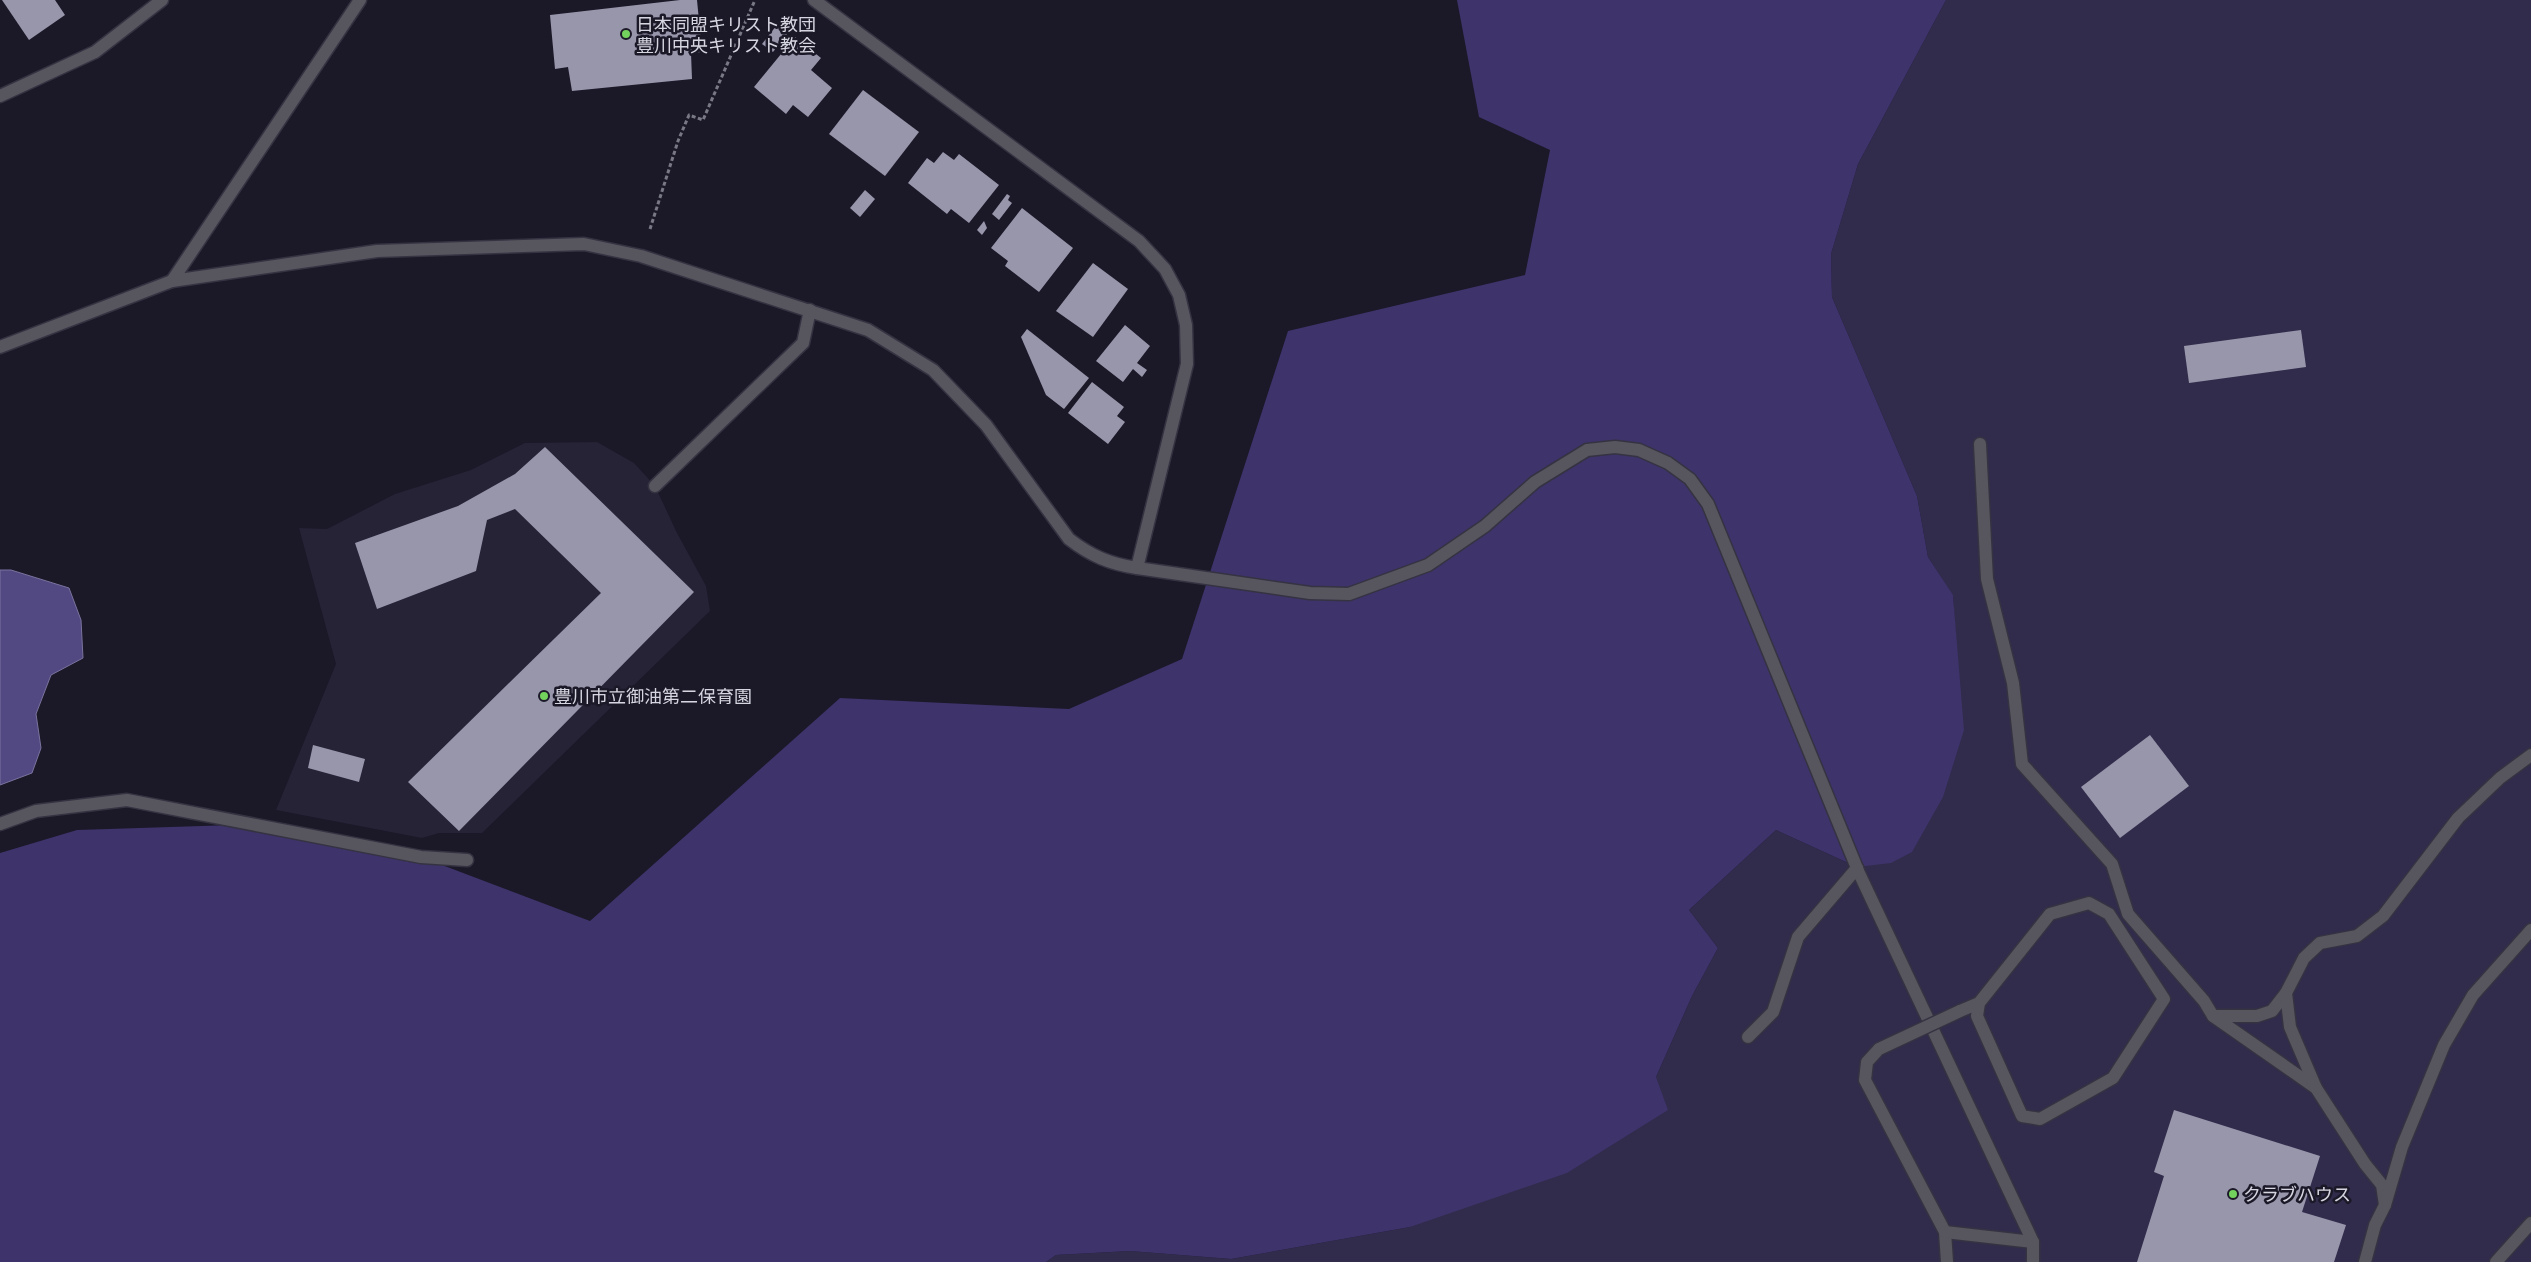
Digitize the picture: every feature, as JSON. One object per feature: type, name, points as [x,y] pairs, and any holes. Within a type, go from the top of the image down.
[{"type":"street","points":[[0,96],[95,52],[162,0]]},
{"type":"street","points":[[814,0],[1139,241],[1165,269],[1179,295],[1186,325],[1187,364],[1137,568]]},
{"type":"street","points":[[172,281],[358,1]]},
{"type":"street","points":[[0,347],[172,281],[386,251],[584,244],[642,256],[868,330],[933,370],[986,425],[1069,539],[1088,553],[1111,564],[1310,593],[1349,594],[1428,565],[1485,526],[1535,482],[1587,450],[1615,447],[1639,450],[1668,463],[1690,479],[1708,504],[1857,868],[2033,1242],[2033,1262]]},
{"type":"street","points":[[655,486],[803,343],[810,310]]},
{"type":"street","points":[[1980,444],[1987,579],[2013,683],[2022,764],[2112,864],[2128,914],[2204,1001],[2213,1016],[2316,1088]]},
{"type":"street","points":[[2213,1016],[2256,1016],[2272,1011],[2286,993],[2304,958],[2320,943],[2357,936],[2383,916],[2458,818],[2500,778],[2531,755]]},
{"type":"street","points":[[0,824],[36,811],[127,800],[421,857],[467,860]]},
{"type":"street","points":[[1748,1037],[1772,1012],[1798,936],[1857,868]]},
{"type":"street","points":[[1947,1262],[1945,1232],[1865,1080],[1867,1062],[1879,1049],[1979,1003],[2050,914],[2089,903],[2109,914],[2164,999],[2114,1078],[2040,1119],[2022,1116],[1977,1016],[1979,1003]]},
{"type":"street","points":[[2366,1262],[2375,1225],[2385,1205],[2402,1147],[2451,1031],[2473,995],[2531,930]]},
{"type":"street","points":[[2286,993],[2290,1027],[2316,1088],[2365,1164],[2382,1185],[2385,1205]]},
{"type":"street","points":[[2496,1262],[2531,1223]]},
{"type":"street","points":[[1945,1232],[2033,1242]]},
{"type":"path","points":[[642,256],[678,141],[689,115],[703,120],[756,0]]},
{"type":"shaded area","points":[[1457,0],[1946,0],[1858,164],[1831,254],[1832,297],[1917,496],[1928,557],[1953,595],[1964,730],[1943,797],[1912,852],[1891,863],[1857,867],[1776,830],[1689,910],[1718,948],[1692,996],[1656,1077],[1668,1110],[1567,1173],[1410,1227],[1231,1259],[1130,1251],[1056,1255],[1046,1262],[0,1262],[0,853],[77,830],[263,824],[421,857],[590,921],[840,698],[1069,709],[1182,659],[1288,331],[1525,275],[1550,150],[1479,117]]},
{"type":"shaded area","points":[[1946,0],[2531,0],[2531,1262],[1046,1262],[1056,1255],[1130,1251],[1231,1259],[1410,1227],[1656,1077],[1692,996],[1718,948],[1689,910],[1776,830],[1857,867],[1956,643],[1953,596],[1928,557],[1917,496],[1832,297],[1831,254],[1858,164]]},
{"type":"shaded area","points":[[597,442],[634,463],[655,486],[677,533],[706,586],[710,611],[482,833],[439,833],[422,838],[276,810],[336,664],[299,528],[327,529],[395,494],[471,470],[525,443]]},
{"type":"shaded area","points":[[0,570],[11,570],[69,588],[81,620],[83,658],[51,675],[36,714],[41,748],[32,773],[0,785]]},
{"type":"building","points":[[2,0],[55,0],[65,15],[29,40]]},
{"type":"building","name":"日本同盟キリスト教団 豊川中央キリスト教会","points":[[680,0],[697,0],[702,52],[691,53],[692,79],[572,91],[568,67],[555,69],[550,15]]},
{"type":"building","points":[[780,21],[790,30],[773,52],[762,44]]},
{"type":"building","points":[[795,37],[821,58],[811,70],[832,88],[808,117],[793,105],[786,114],[754,87]]},
{"type":"building","points":[[863,90],[919,132],[885,176],[829,134]]},
{"type":"building","points":[[943,152],[954,160],[959,154],[999,185],[969,223],[951,209],[947,214],[908,183],[927,158],[934,163]]},
{"type":"building","points":[[865,190],[875,199],[860,217],[850,208]]},
{"type":"building","points":[[1007,194],[1010,196],[1008,200],[1012,203],[999,220],[992,214]]},
{"type":"building","points":[[1022,208],[1073,248],[1039,292],[1005,266],[1008,261],[991,248]]},
{"type":"building","points":[[984,221],[987,228],[982,235],[977,230]]},
{"type":"building","points":[[1093,263],[1128,289],[1093,337],[1056,311]]},
{"type":"building","points":[[1125,325],[1150,346],[1137,363],[1147,370],[1142,377],[1133,369],[1123,382],[1096,361]]},
{"type":"building","points":[[1027,329],[1089,378],[1064,409],[1046,395],[1021,337]]},
{"type":"building","points":[[2301,330],[2306,367],[2189,383],[2184,346]]},
{"type":"building","points":[[1092,382],[1124,407],[1117,416],[1125,422],[1108,444],[1068,413]]},
{"type":"building","name":"豊川市立御油第二保育園","points":[[545,447],[694,592],[459,831],[408,782],[601,593],[515,509],[487,520],[476,571],[377,609],[355,543],[458,506],[515,474]]},
{"type":"building","points":[[2150,735],[2189,786],[2120,838],[2081,787]]},
{"type":"building","points":[[313,745],[365,759],[359,782],[308,768]]},
{"type":"building","name":"クラブハウス","points":[[2174,1110],[2320,1156],[2302,1212],[2346,1225],[2334,1262],[2137,1262],[2164,1176],[2154,1172]]},
{"type":"place","name":"日本同盟キリスト教団 豊川中央キリスト教会","points":[[626,34]]},
{"type":"place","name":"豊川市立御油第二保育園","points":[[544,696]]},
{"type":"place","name":"クラブハウス","points":[[2233,1194]]}]
